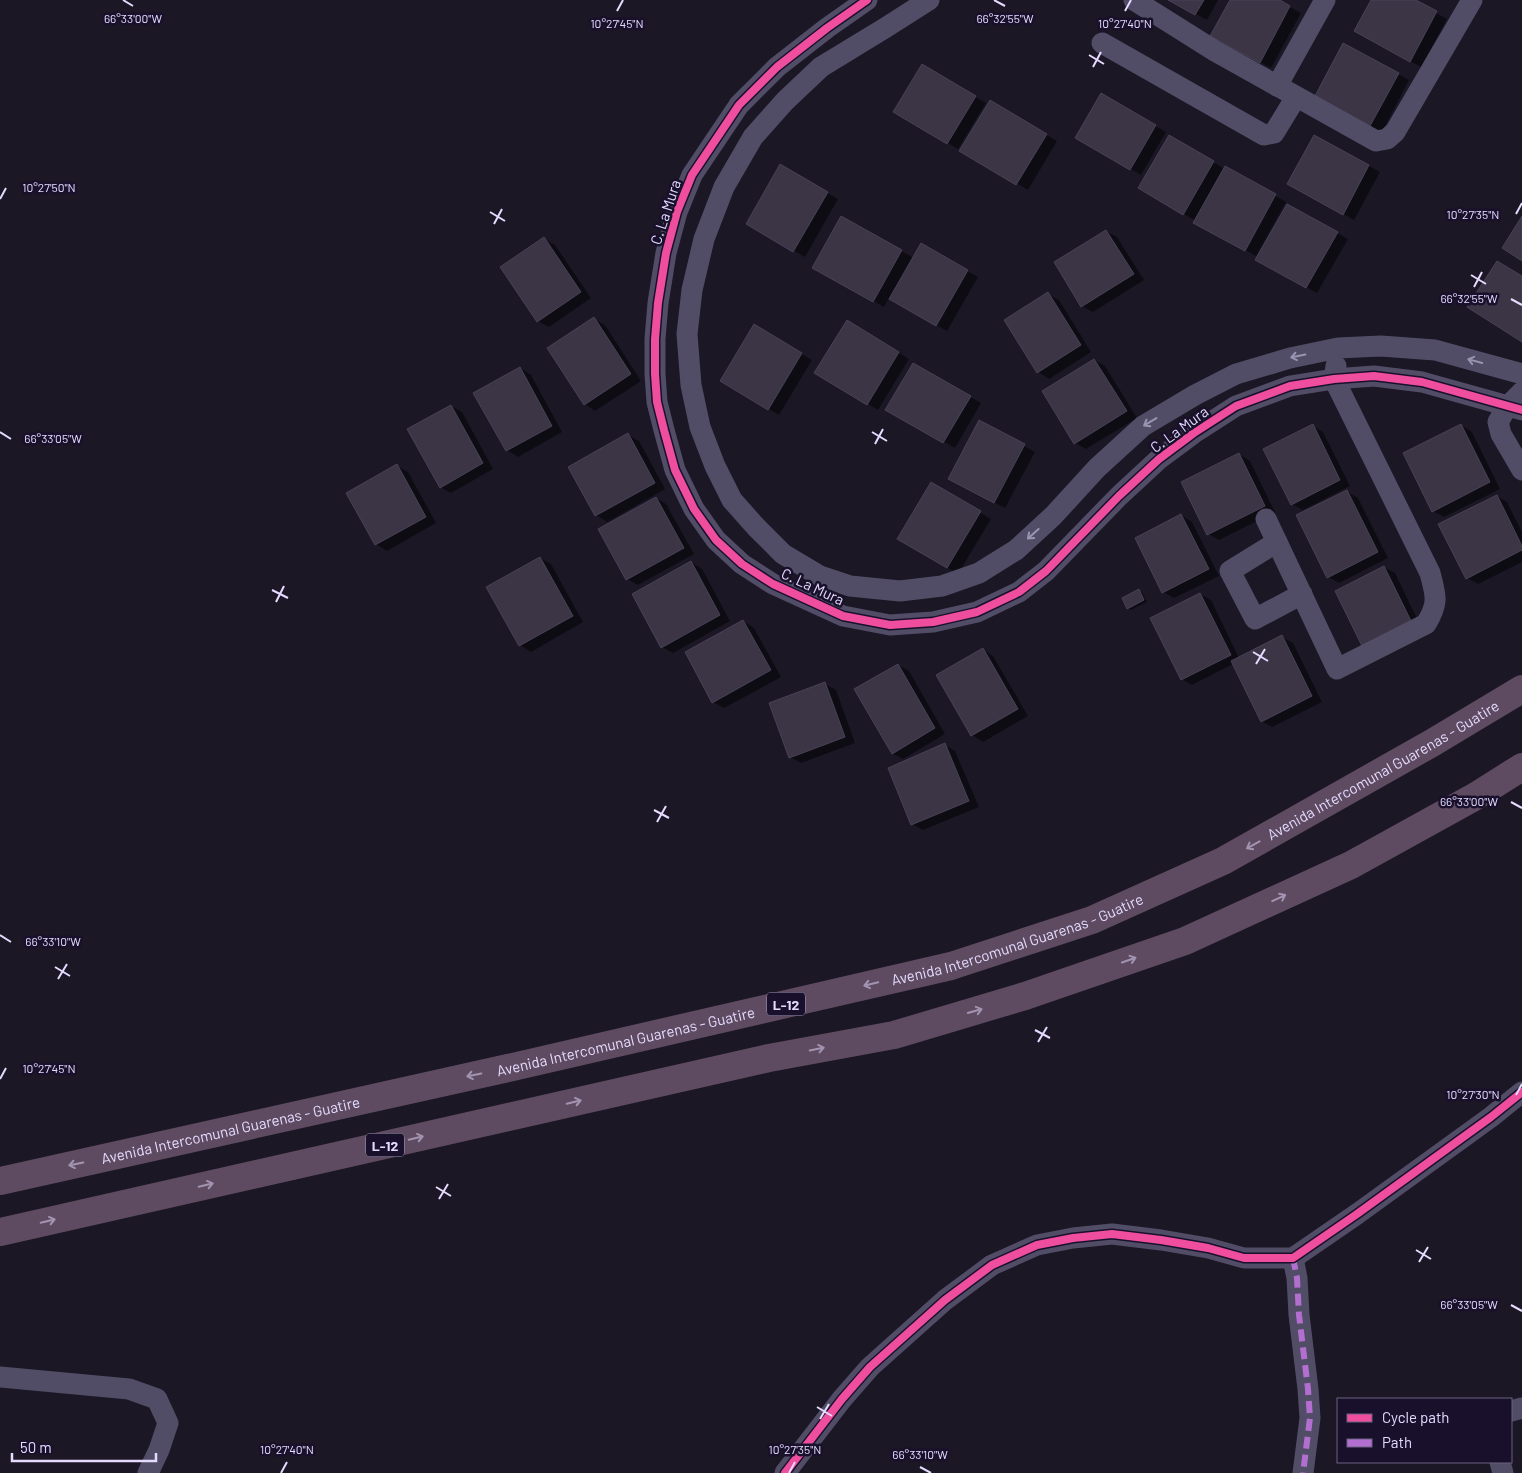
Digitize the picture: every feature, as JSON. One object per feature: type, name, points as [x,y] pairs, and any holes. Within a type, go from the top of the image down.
[{"type":"highway","name":"Avenida Intercomunal Guarenas - Guatire","points":[[0,1181],[498,1070],[951,966],[1092,920],[1223,862],[1432,743],[1522,689]]},
{"type":"highway","name":"L-12","points":[[2,1232],[760,1060],[894,1034],[1025,996],[1185,941],[1351,864],[1476,796],[1522,766]]},
{"type":"street","name":"C. La Mura","points":[[867,0],[776,67],[739,105],[692,175],[678,212],[666,253],[658,303],[655,348],[657,402],[675,470],[694,509],[716,540],[742,564],[773,584],[843,616],[890,624],[933,622],[977,612],[1019,592],[1046,571],[1119,496],[1159,459],[1194,432],[1236,406],[1290,386],[1334,379],[1374,376],[1422,382],[1517,403]]},
{"type":"street","points":[[929,0],[821,67],[785,101],[753,137],[724,187],[704,239],[692,290],[688,334],[691,385],[700,427],[715,466],[732,500],[756,528],[783,554],[820,576],[850,586],[900,591],[942,586],[979,573],[1016,550],[1053,516],[1097,468],[1143,426],[1195,395],[1236,374],[1290,358],[1338,348],[1381,346],[1435,350],[1522,374]]},
{"type":"street","points":[[1134,0],[1215,51],[1376,142],[1387,139],[1395,132],[1472,0]]},
{"type":"street","points":[[1277,86],[1325,0]]},
{"type":"street","points":[[1102,43],[1264,135],[1274,133],[1296,97]]},
{"type":"street","points":[[1266,519],[1337,669],[1426,624],[1434,612],[1436,597],[1430,573],[1334,379],[1338,348]]},
{"type":"street","points":[[1517,403],[1498,422],[1501,434],[1522,470]]},
{"type":"street","points":[[1277,542],[1230,571],[1255,619],[1302,594]]},
{"type":"street","points":[[785,1473],[842,1398],[870,1367],[945,1300],[992,1265],[1037,1245],[1073,1238],[1112,1234],[1208,1248],[1244,1258],[1294,1258],[1491,1117],[1522,1092]]},
{"type":"street","points":[[1294,1258],[1310,1418],[1303,1473]]},
{"type":"street","points":[[0,1377],[129,1389],[157,1399],[168,1423],[159,1450],[148,1473]]},
{"type":"building","points":[[1168,0],[1204,0],[1195,15]]},
{"type":"building","points":[[1230,0],[1280,0],[1290,6],[1260,63],[1210,36]]},
{"type":"building","points":[[1371,0],[1416,0],[1437,11],[1410,62],[1354,31]]},
{"type":"building","points":[[1343,43],[1399,73],[1370,126],[1315,96]]},
{"type":"building","points":[[922,64],[976,96],[947,144],[893,112]]},
{"type":"building","points":[[1101,93],[1156,125],[1130,170],[1075,138]]},
{"type":"building","points":[[990,100],[1047,134],[1016,185],[959,151]]},
{"type":"building","points":[[1169,135],[1214,161],[1183,215],[1138,188]]},
{"type":"building","points":[[1314,135],[1369,165],[1343,215],[1287,184]]},
{"type":"building","points":[[780,164],[828,192],[793,252],[746,224]]},
{"type":"building","points":[[1225,166],[1276,194],[1245,251],[1193,223]]},
{"type":"building","points":[[1287,204],[1338,232],[1306,288],[1255,260]]},
{"type":"building","points":[[841,216],[902,250],[873,302],[812,268]]},
{"type":"building","points":[[1522,216],[1522,261],[1502,248]]},
{"type":"building","points":[[1106,230],[1134,274],[1081,307],[1054,262]]},
{"type":"building","points":[[544,237],[581,292],[537,322],[500,267]]},
{"type":"building","points":[[921,243],[968,270],[936,326],[889,299]]},
{"type":"building","points":[[1497,261],[1522,276],[1522,342],[1467,307]]},
{"type":"building","points":[[1048,292],[1081,345],[1037,373],[1004,320]]},
{"type":"building","points":[[594,317],[631,374],[584,405],[547,348]]},
{"type":"building","points":[[847,320],[899,352],[867,405],[814,373]]},
{"type":"building","points":[[754,324],[802,353],[768,410],[720,381]]},
{"type":"building","points":[[1094,359],[1127,411],[1074,444],[1042,391]]},
{"type":"building","points":[[913,363],[971,396],[943,443],[885,410]]},
{"type":"building","points":[[520,367],[552,426],[506,451],[473,393]]},
{"type":"building","points":[[451,405],[483,463],[440,488],[407,429]]},
{"type":"building","points":[[979,420],[1025,444],[994,503],[948,479]]},
{"type":"building","points":[[1313,424],[1340,480],[1291,505],[1263,449]]},
{"type":"building","points":[[1461,424],[1490,482],[1432,512],[1403,453]]},
{"type":"building","points":[[628,433],[655,483],[595,516],[568,467]]},
{"type":"building","points":[[1239,453],[1265,506],[1207,535],[1181,482]]},
{"type":"building","points":[[397,464],[426,517],[375,545],[346,493]]},
{"type":"building","points":[[931,482],[981,511],[947,568],[897,539]]},
{"type":"building","points":[[1347,490],[1378,552],[1327,578],[1296,515]]},
{"type":"building","points":[[1497,495],[1522,546],[1522,550],[1466,579],[1438,524]]},
{"type":"building","points":[[656,497],[684,548],[626,580],[598,529]]},
{"type":"building","points":[[1181,514],[1209,569],[1162,593],[1135,538]]},
{"type":"building","points":[[540,557],[573,616],[519,646],[486,587]]},
{"type":"building","points":[[691,561],[720,615],[661,648],[632,594]]},
{"type":"building","points":[[1384,566],[1414,627],[1365,652],[1335,591]]},
{"type":"building","points":[[1139,589],[1144,600],[1127,609],[1122,598]]},
{"type":"building","points":[[1200,593],[1231,655],[1181,680],[1150,618]]},
{"type":"building","points":[[743,620],[771,670],[712,703],[685,652]]},
{"type":"building","points":[[1282,635],[1312,696],[1261,722],[1231,661]]},
{"type":"building","points":[[983,648],[1018,709],[971,736],[936,675]]},
{"type":"building","points":[[898,664],[935,728],[892,754],[854,689]]},
{"type":"building","points":[[825,682],[845,737],[789,758],[769,703]]},
{"type":"building","points":[[945,743],[969,801],[911,825],[888,768]]},
{"type":"marked path","points":[[1293,1258],[1297,1278],[1310,1418],[1303,1473]]},
{"type":"cycle path","points":[[867,0],[777,67],[739,105],[692,175],[677,212],[666,253],[658,303],[655,374],[657,402],[675,470],[694,509],[716,540],[742,564],[773,584],[843,616],[890,625],[933,622],[977,612],[1019,592],[1046,571],[1119,496],[1159,459],[1194,433],[1236,406],[1290,386],[1334,379],[1374,376],[1422,382],[1522,410]]},
{"type":"cycle path","points":[[785,1473],[842,1399],[870,1367],[945,1300],[992,1265],[1037,1245],[1073,1238],[1112,1234],[1208,1248],[1244,1258],[1293,1258],[1491,1117],[1522,1092]]}]
